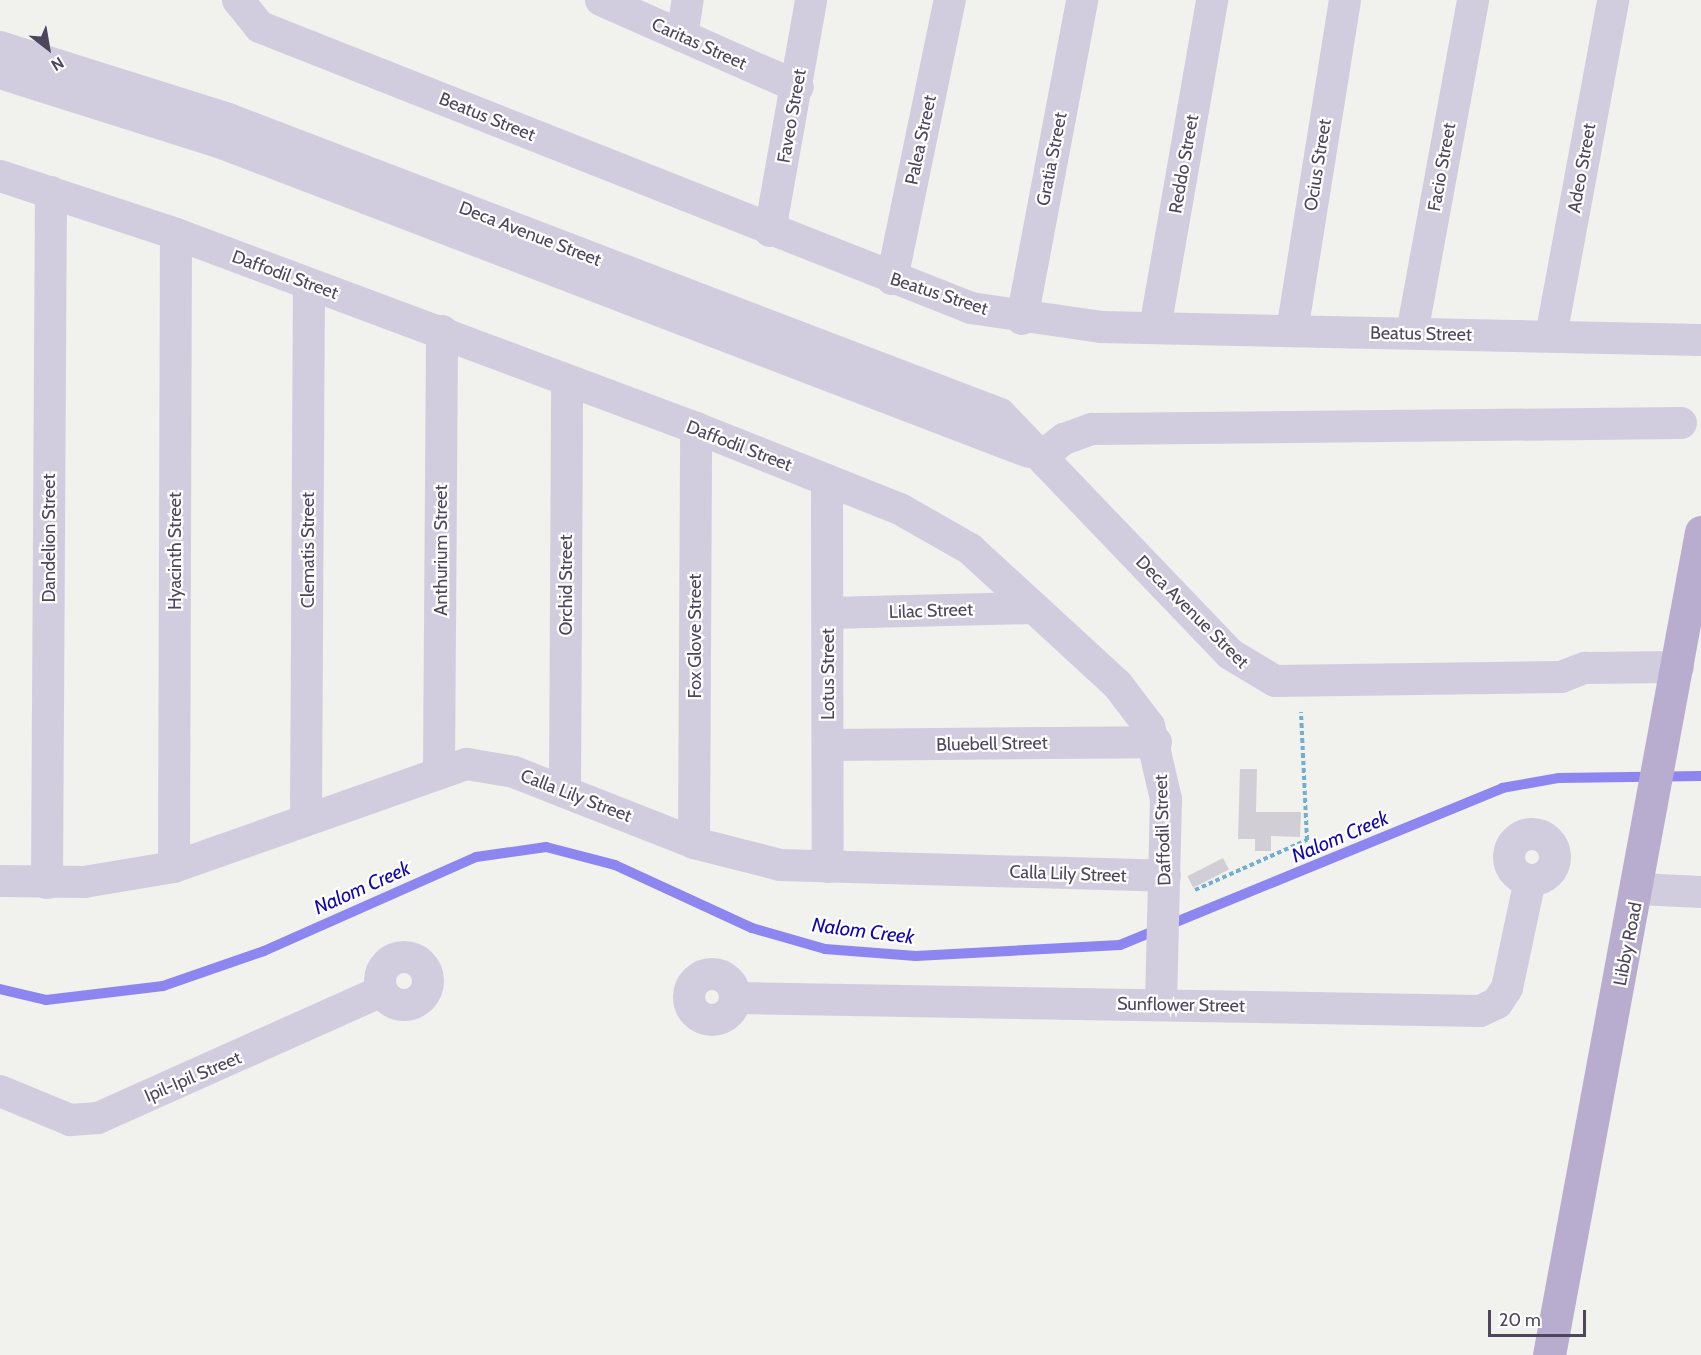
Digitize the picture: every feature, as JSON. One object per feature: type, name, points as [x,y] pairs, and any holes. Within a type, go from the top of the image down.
[{"type":"main road","name":"Libby Road","points":[[1549,1355],[1639,889],[1701,532]]},
{"type":"street","name":"Beatus Street","points":[[238,0],[260,27],[770,231],[971,308],[1022,319],[1155,328],[1701,340]]},
{"type":"street","name":"Caritas Street","points":[[601,0],[798,87]]},
{"type":"street","points":[[682,36],[688,0]]},
{"type":"street","name":"Faveo Street","points":[[770,231],[798,87],[811,0]]},
{"type":"street","name":"Palea Street","points":[[892,279],[950,0]]},
{"type":"street","name":"Gratia Street","points":[[1022,319],[1082,0]]},
{"type":"street","name":"Reddo Street","points":[[1155,328],[1212,0]]},
{"type":"street","name":"Ocius Street","points":[[1292,331],[1345,0]]},
{"type":"street","name":"Facio Street","points":[[1412,333],[1473,0]]},
{"type":"street","name":"Adeo Street","points":[[1551,336],[1613,0]]},
{"type":"street","name":"Deca Avenue Street","points":[[0,47],[757,335],[1042,456],[1230,654],[1251,671],[1300,684],[1561,677],[1585,668],[1676,677]]},
{"type":"street","name":"Deca Avenue Street","points":[[0,73],[198,121]]},
{"type":"street","name":"Daffodil Street","points":[[0,176],[177,234],[442,331],[696,428],[827,480],[936,527],[1034,608],[1132,700],[1155,742],[1166,799],[1161,1005]]},
{"type":"street","name":"Dandelion Street","points":[[47,883],[51,192]]},
{"type":"street","name":"Hyacinth Street","points":[[174,867],[177,234]]},
{"type":"street","name":"Clematis Street","points":[[306,816],[309,284]]},
{"type":"street","name":"Anthurium Street","points":[[439,770],[442,331]]},
{"type":"street","name":"Orchid Street","points":[[565,790],[567,380]]},
{"type":"street","points":[[1042,456],[1064,439],[1092,429],[1681,423]]},
{"type":"street","name":"Fox Glove Street","points":[[694,843],[696,428]]},
{"type":"street","name":"Lotus Street","points":[[827,480],[828,867]]},
{"type":"street","name":"Lilac Street","points":[[828,614],[1034,608]]},
{"type":"street","name":"Bluebell Street","points":[[828,746],[1155,742]]},
{"type":"street","name":"Calla Lily Street","points":[[0,881],[47,883],[126,877],[174,867],[306,816],[439,770],[490,765],[565,790],[694,843],[737,858],[1165,897]]},
{"type":"street","name":"Sunflower Street","points":[[736,998],[1489,1008],[1507,988],[1530,880]]},
{"type":"street","points":[[1639,889],[1701,892]]},
{"type":"street","name":"Ipil-Ipil Street","points":[[0,1092],[70,1120],[98,1118],[382,992]]},
{"type":"path","points":[[1165,897],[1307,840],[1300,684]]},
{"type":"building","points":[[1240,769],[1257,769],[1256,812],[1301,812],[1300,837],[1271,836],[1271,851],[1255,851],[1255,839],[1238,839]]},
{"type":"building","points":[[1223,858],[1229,870],[1193,888],[1187,876]]},
{"type":"waterway","name":"Nalom Creek","points":[[0,989],[46,1000],[163,986],[264,951],[476,857],[546,847],[615,865],[752,928],[825,949],[916,956],[1120,945],[1502,788],[1559,778],[1701,776]]}]
